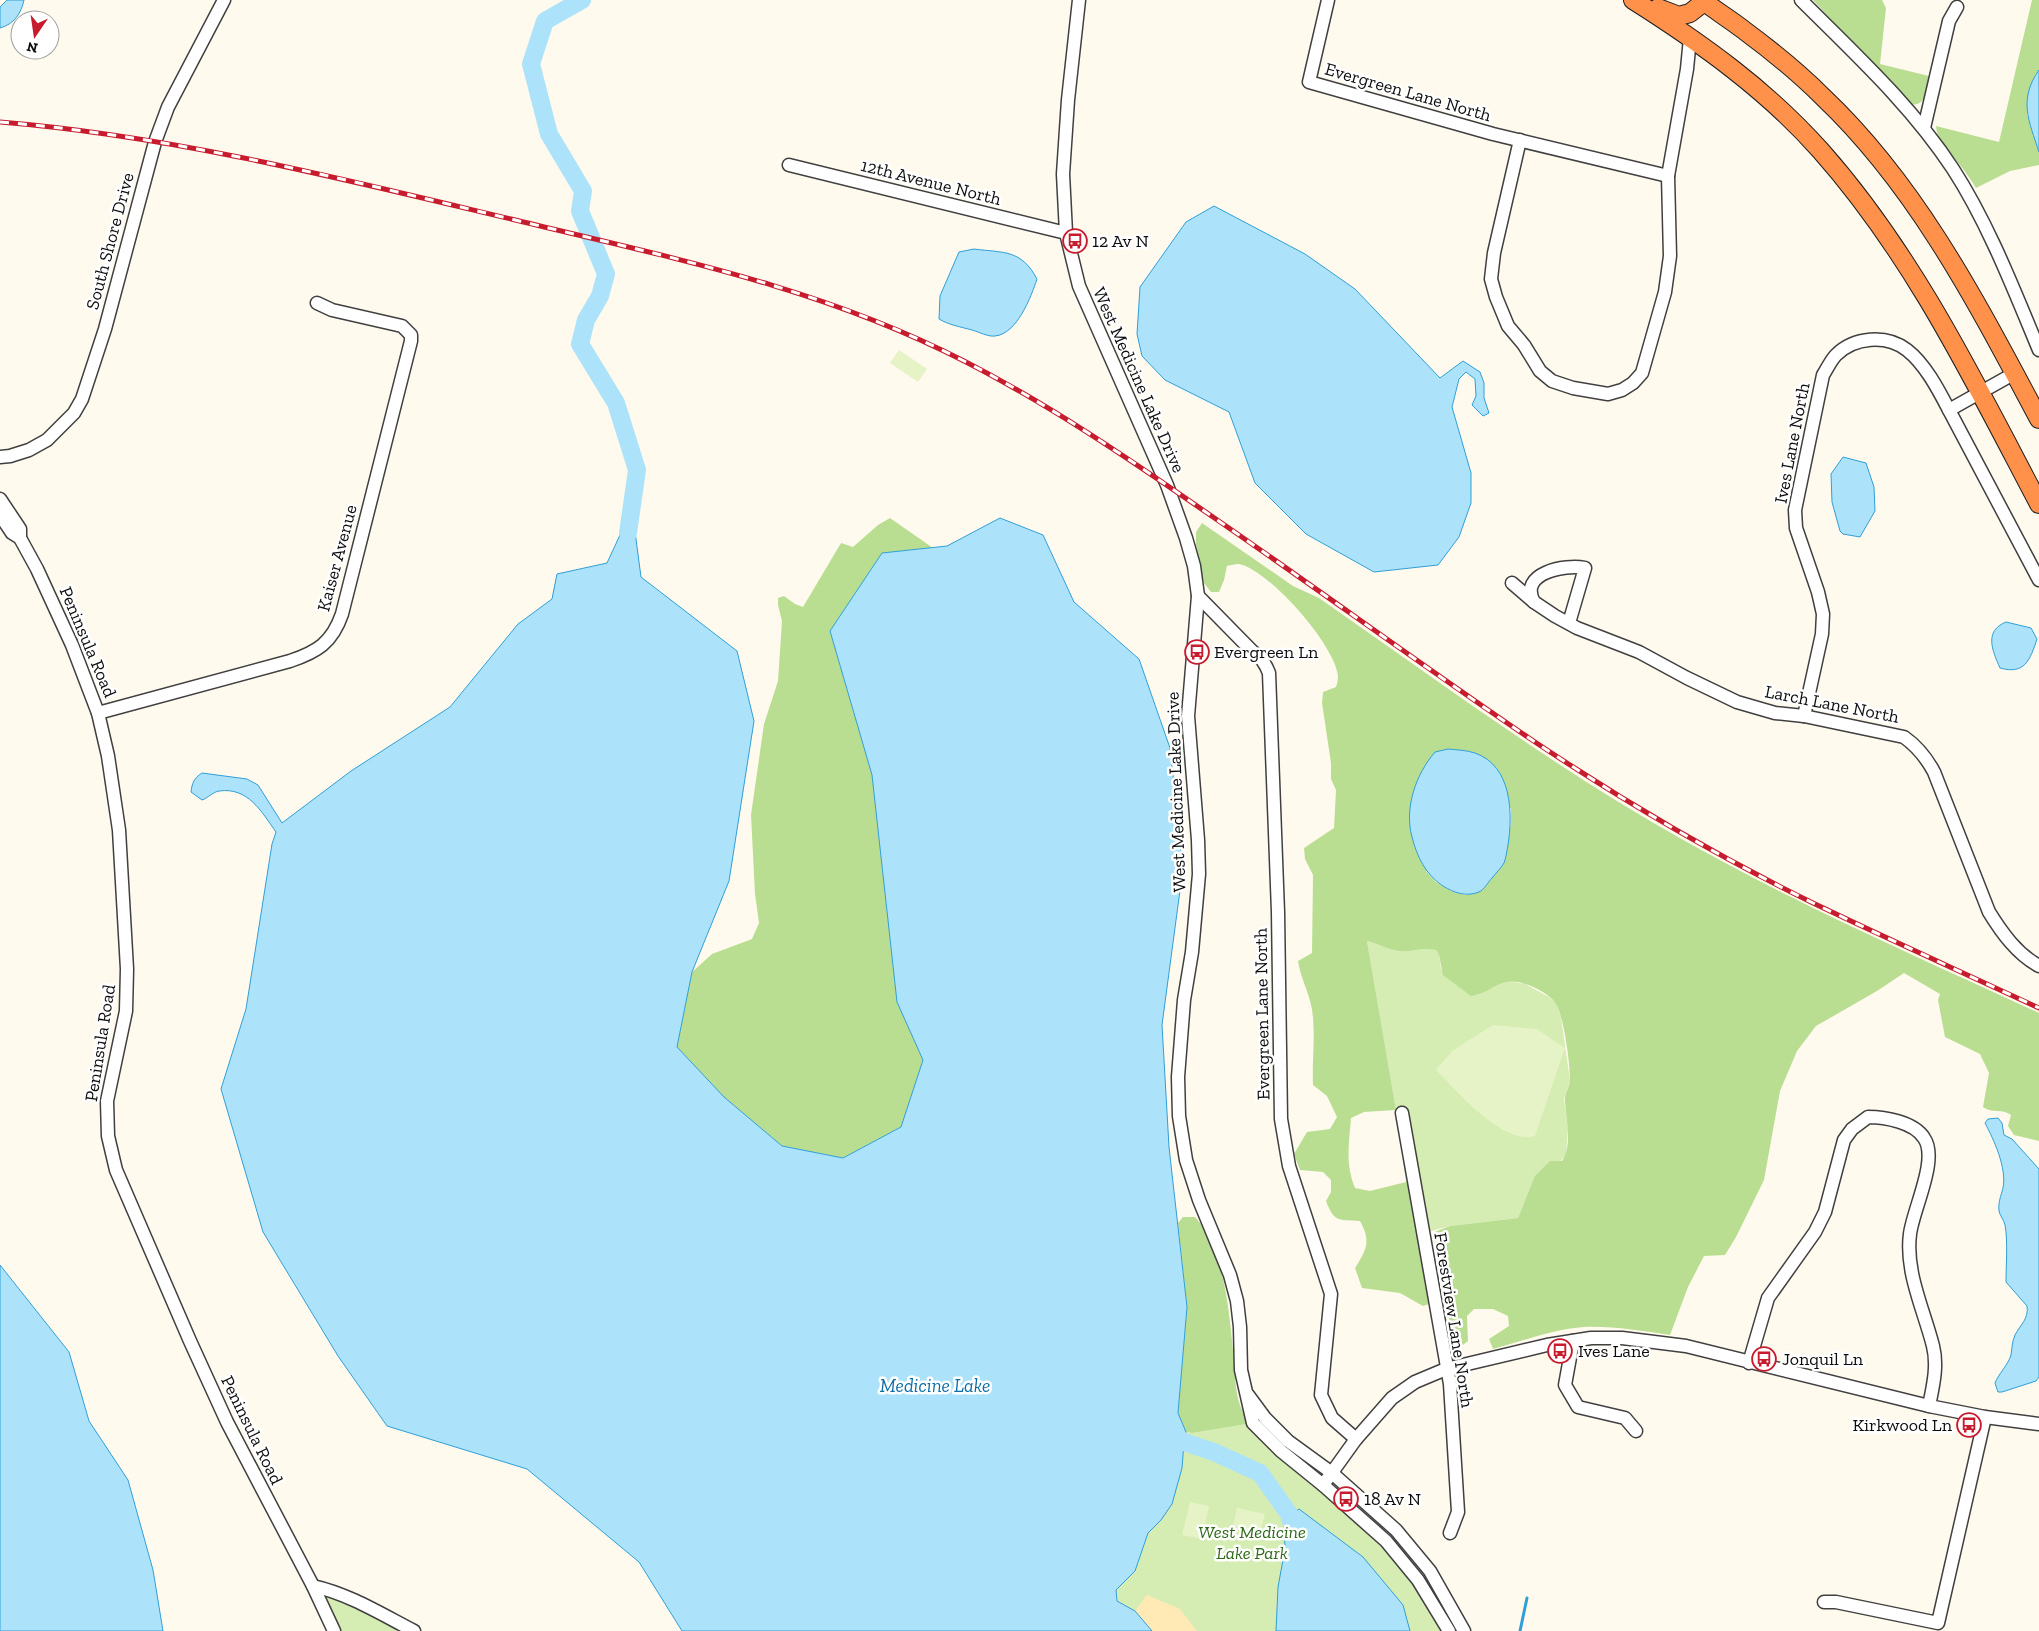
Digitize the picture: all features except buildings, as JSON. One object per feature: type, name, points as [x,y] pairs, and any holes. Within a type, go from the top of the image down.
[{"type":"highway","points":[[1633,0],[1736,71],[1762,93],[1821,151],[1895,246],[1950,334],[2039,504]]},
{"type":"highway","points":[[1645,0],[1679,16],[1690,13],[1703,0],[1788,65],[1856,129],[1914,202],[1962,278],[1985,315],[2039,419]]},
{"type":"street","name":"South Shore Drive","points":[[0,457],[28,450],[47,440],[74,414],[82,399],[105,329],[155,142],[168,107],[224,0]]},
{"type":"street","name":"West Medicine Lake Drive","points":[[1079,0],[1068,100],[1063,174],[1066,233],[1079,286],[1167,485],[1194,566],[1198,596],[1188,716],[1199,874],[1192,952],[1180,1045],[1179,1116],[1181,1140],[1191,1180],[1230,1275],[1237,1301],[1241,1370],[1253,1423],[1281,1451],[1323,1485],[1386,1541],[1418,1580],[1449,1631]]},
{"type":"street","name":"Evergreen Lane North","points":[[1328,0],[1309,82],[1520,140]]},
{"type":"street","points":[[1801,0],[1888,87],[1924,128],[1953,169],[1978,214],[2039,350]]},
{"type":"street","points":[[1924,128],[1949,21],[1957,7]]},
{"type":"street","points":[[1668,176],[1520,140],[1494,252],[1491,279],[1508,326],[1524,345],[1540,371],[1552,381],[1573,388],[1608,394],[1622,390],[1633,383],[1642,373],[1665,292],[1670,256],[1668,176],[1687,69],[1690,38]]},
{"type":"street","name":"12th Avenue North","points":[[788,165],[1066,233]]},
{"type":"street","name":"Kaiser Avenue","points":[[98,713],[298,658],[315,651],[333,633],[344,606],[408,350],[410,335],[402,326],[332,310],[317,303]]},
{"type":"street","name":"Ives Lane North","points":[[1804,716],[1822,634],[1823,614],[1818,592],[1796,528],[1795,510],[1823,375],[1835,356],[1854,343],[1873,339],[1891,342],[1906,349],[1917,360],[1937,388],[2039,580]]},
{"type":"street","points":[[1949,410],[2014,373]]},
{"type":"street","name":"Peninsula Road","points":[[0,499],[20,529],[20,538],[37,569],[68,636],[98,713],[116,806],[127,969],[126,1011],[107,1101],[108,1136],[120,1182],[227,1422],[313,1586],[334,1631]]},
{"type":"street","name":"Peninsula Road","points":[[0,515],[12,533],[20,538]]},
{"type":"street","points":[[1534,602],[1530,595],[1531,588],[1537,579],[1548,571],[1574,566],[1585,568],[1570,623]]},
{"type":"street","name":"Larch Lane North","points":[[1512,583],[1554,616],[1639,652],[1737,702],[1775,712],[1891,732],[1904,737],[1917,746],[1934,772],[1989,912],[2001,931],[2016,948],[2039,966]]},
{"type":"street","name":"Evergreen Lane North","points":[[1198,596],[1260,656],[1266,664],[1269,673],[1278,912],[1280,1119],[1289,1166],[1331,1294],[1321,1395],[1332,1418],[1356,1439]]},
{"type":"street","name":"Forestview Lane North","points":[[1402,1113],[1450,1384],[1458,1512],[1450,1533]]},
{"type":"street","points":[[1748,1363],[1768,1298],[1815,1232],[1825,1212],[1844,1140],[1852,1129],[1868,1117],[1900,1122],[1911,1127],[1924,1137],[1929,1152],[1910,1235],[1912,1270],[1934,1352],[1936,1371],[1928,1406]]},
{"type":"street","points":[[1323,1485],[1356,1439],[1392,1398],[1415,1382],[1446,1369],[1530,1349],[1591,1338],[1622,1338],[1686,1346],[1748,1363],[1928,1406],[1986,1417],[2039,1424]]},
{"type":"street","points":[[1573,1341],[1565,1385],[1578,1407],[1625,1418],[1636,1430]]},
{"type":"street","name":"West Medicine Lake Drive","points":[[1244,1388],[1265,1418],[1288,1441],[1332,1473],[1402,1537],[1430,1571],[1464,1631]]},
{"type":"street","points":[[1824,1602],[1836,1602],[1938,1623],[1986,1417]]},
{"type":"street","points":[[313,1586],[332,1590],[414,1631]]},
{"type":"green space","points":[[1813,0],[1882,0],[1886,8],[1880,64],[1929,76],[1925,96],[1922,100],[1919,103],[1909,104]]},
{"type":"green space","points":[[2032,0],[2039,0],[2039,70],[2027,114],[2039,152],[2039,165],[2010,171],[1976,188],[1941,142],[1936,126],[1999,142]]},
{"type":"green space","points":[[899,350],[927,369],[918,382],[890,363]]},
{"type":"green space","points":[[890,518],[933,548],[882,553],[830,631],[872,775],[897,1002],[923,1060],[901,1127],[843,1158],[782,1146],[724,1097],[677,1047],[692,972],[712,954],[752,939],[759,923],[755,894],[751,815],[764,724],[778,681],[782,621],[778,598],[784,596],[803,607],[841,543],[853,547],[878,525]]},
{"type":"green space","points":[[1202,523],[1293,586],[1319,598],[1540,752],[1631,810],[1678,837],[1811,907],[2039,1013],[2039,1141],[2014,1135],[2008,1126],[2011,1115],[2008,1113],[1983,1107],[1989,1073],[1980,1054],[1945,1037],[1938,1000],[1940,994],[1904,973],[1816,1026],[1797,1051],[1780,1091],[1764,1180],[1725,1255],[1704,1256],[1688,1287],[1670,1335],[1617,1328],[1584,1327],[1550,1333],[1493,1349],[1489,1339],[1509,1326],[1508,1316],[1493,1309],[1474,1309],[1467,1316],[1468,1341],[1463,1345],[1455,1344],[1442,1288],[1434,1232],[1450,1226],[1518,1218],[1535,1176],[1550,1161],[1562,1161],[1568,1140],[1565,1098],[1570,1079],[1564,1029],[1559,1010],[1554,1001],[1533,987],[1516,982],[1508,982],[1478,995],[1471,996],[1443,975],[1439,955],[1436,950],[1399,951],[1367,941],[1396,1110],[1364,1112],[1351,1118],[1350,1170],[1355,1188],[1370,1191],[1406,1182],[1411,1189],[1432,1303],[1423,1306],[1400,1293],[1362,1288],[1355,1268],[1366,1245],[1366,1234],[1360,1221],[1342,1220],[1334,1216],[1326,1201],[1331,1192],[1331,1180],[1323,1172],[1300,1170],[1294,1154],[1307,1132],[1330,1129],[1337,1117],[1327,1096],[1313,1085],[1314,1035],[1312,1010],[1298,961],[1312,953],[1313,875],[1305,859],[1304,848],[1334,828],[1336,790],[1331,779],[1331,763],[1322,703],[1323,692],[1336,687],[1338,676],[1325,646],[1299,611],[1283,594],[1252,569],[1239,564],[1227,566],[1219,592],[1211,592],[1204,583],[1196,545],[1196,532]],"holes":[[[1448,749],[1475,753],[1511,809],[1511,823],[1504,863],[1481,891],[1465,895],[1451,891],[1436,882],[1426,871]]]},
{"type":"green space","points":[[1367,941],[1398,951],[1423,947],[1436,950],[1439,955],[1441,969],[1478,995],[1497,984],[1508,981],[1525,984],[1556,1003],[1561,1017],[1570,1081],[1564,1099],[1568,1128],[1566,1155],[1525,1201],[1518,1218],[1450,1226],[1419,1234],[1411,1189],[1406,1182],[1396,1110]]},
{"type":"green space","points":[[1493,1025],[1537,1029],[1565,1048],[1535,1136],[1522,1137],[1509,1133],[1495,1125],[1468,1103],[1436,1070],[1452,1051]]},
{"type":"green space","points":[[1183,1217],[1195,1217],[1205,1231],[1220,1265],[1228,1304],[1237,1393],[1243,1412],[1253,1423],[1192,1433],[1186,1432],[1178,1413],[1187,1307],[1178,1223]]},
{"type":"green space","name":"West Medicine Lake Park","points":[[1253,1423],[1386,1541],[1447,1631],[1152,1631],[1135,1611],[1117,1601],[1116,1589],[1135,1571],[1148,1533],[1161,1520],[1182,1468],[1186,1432],[1192,1433]]},
{"type":"green space","points":[[1190,1502],[1209,1506],[1202,1539],[1182,1535]]},
{"type":"green space","points":[[1237,1508],[1265,1514],[1260,1533],[1233,1526]]},
{"type":"green space","points":[[313,1586],[414,1631],[334,1631]]},
{"type":"sand","points":[[1147,1595],[1180,1609],[1197,1631],[1152,1631],[1135,1611]]},
{"type":"water","points":[[7,0],[24,0],[21,10],[10,10],[10,23],[0,28],[0,7]]},
{"type":"water","points":[[2039,70],[2039,152],[2029,120],[2027,101],[2029,91]]},
{"type":"water","points":[[1214,206],[1305,254],[1355,289],[1440,378],[1463,361],[1480,372],[1484,383],[1484,398],[1489,413],[1483,416],[1472,405],[1476,396],[1475,379],[1466,372],[1459,379],[1452,407],[1471,473],[1471,503],[1459,537],[1438,565],[1374,572],[1306,534],[1255,483],[1229,412],[1165,380],[1142,356],[1137,334],[1140,287],[1186,222]]},
{"type":"water","points":[[974,249],[1003,252],[1018,257],[1025,262],[1037,279],[1022,314],[1010,329],[1003,334],[989,336],[939,319],[940,296],[959,252]]},
{"type":"water","points":[[1843,457],[1866,463],[1874,487],[1875,511],[1860,537],[1843,534],[1840,531],[1832,502],[1831,474]]},
{"type":"water","name":"Medicine Lake","points":[[632,509],[641,577],[737,651],[754,721],[729,881],[692,972],[677,1047],[724,1097],[782,1146],[843,1158],[901,1127],[923,1060],[897,1002],[872,775],[830,631],[882,553],[947,546],[1000,518],[1043,535],[1074,602],[1139,659],[1170,748],[1183,868],[1162,1025],[1169,1147],[1187,1307],[1178,1413],[1186,1432],[1182,1468],[1172,1504],[1161,1520],[1148,1533],[1135,1571],[1116,1590],[1117,1601],[1135,1611],[1152,1631],[682,1631],[639,1562],[527,1469],[387,1426],[338,1356],[263,1232],[221,1089],[246,1009],[272,844],[276,832],[253,802],[246,797],[229,791],[219,791],[202,800],[191,792],[194,781],[202,773],[247,779],[258,785],[282,823],[351,771],[450,707],[518,624],[552,599],[557,574],[607,563]]},
{"type":"water","points":[[2006,622],[2031,628],[2037,639],[2032,653],[2025,664],[2008,670],[2000,668],[1994,654],[1992,642],[1995,630]]},
{"type":"water","points":[[1448,749],[1472,752],[1487,759],[1503,779],[1510,805],[1510,832],[1505,861],[1484,888],[1474,893],[1461,894],[1452,891],[1432,877],[1423,865],[1417,852],[1410,826],[1413,792],[1422,770],[1435,752]]},
{"type":"water","points":[[1998,1118],[2002,1123],[2004,1135],[2012,1139],[2039,1169],[2039,1377],[2036,1381],[2002,1392],[1998,1392],[1995,1383],[2010,1359],[2014,1338],[2027,1315],[2027,1306],[2006,1282],[2006,1231],[1999,1208],[2004,1180],[2003,1172],[1996,1146],[1985,1123],[1988,1119]]},
{"type":"water","points":[[0,1265],[69,1352],[89,1421],[128,1480],[153,1570],[163,1631],[0,1631]]},
{"type":"water","points":[[1299,1509],[1363,1557],[1403,1605],[1410,1631],[1276,1631],[1278,1587],[1285,1549],[1284,1520]]},
{"type":"waterway","points":[[582,0],[545,21],[531,64],[549,134],[583,191],[580,211],[606,274],[600,296],[586,320],[580,344],[616,403],[637,470],[628,533]]},
{"type":"waterway","points":[[1164,1429],[1184,1442],[1214,1452],[1260,1473],[1289,1514],[1294,1532],[1298,1537]]},
{"type":"waterway","points":[[1520,1631],[1527,1598]]},
{"type":"railway","points":[[0,122],[129,137],[321,174],[742,276],[855,313],[910,335],[997,378],[1091,435],[1213,517],[1529,738],[1633,804],[1704,846],[1776,885],[2039,1008]]},
{"type":"place","name":"12 Av N","points":[[1075,241]]},
{"type":"place","name":"Evergreen Ln","points":[[1197,652]]},
{"type":"place","name":"Ives Lane","points":[[1560,1351]]},
{"type":"place","name":"Jonquil Ln","points":[[1764,1359]]},
{"type":"place","name":"Kirkwood Ln","points":[[1969,1425]]},
{"type":"place","name":"18 Av N","points":[[1346,1499]]}]
